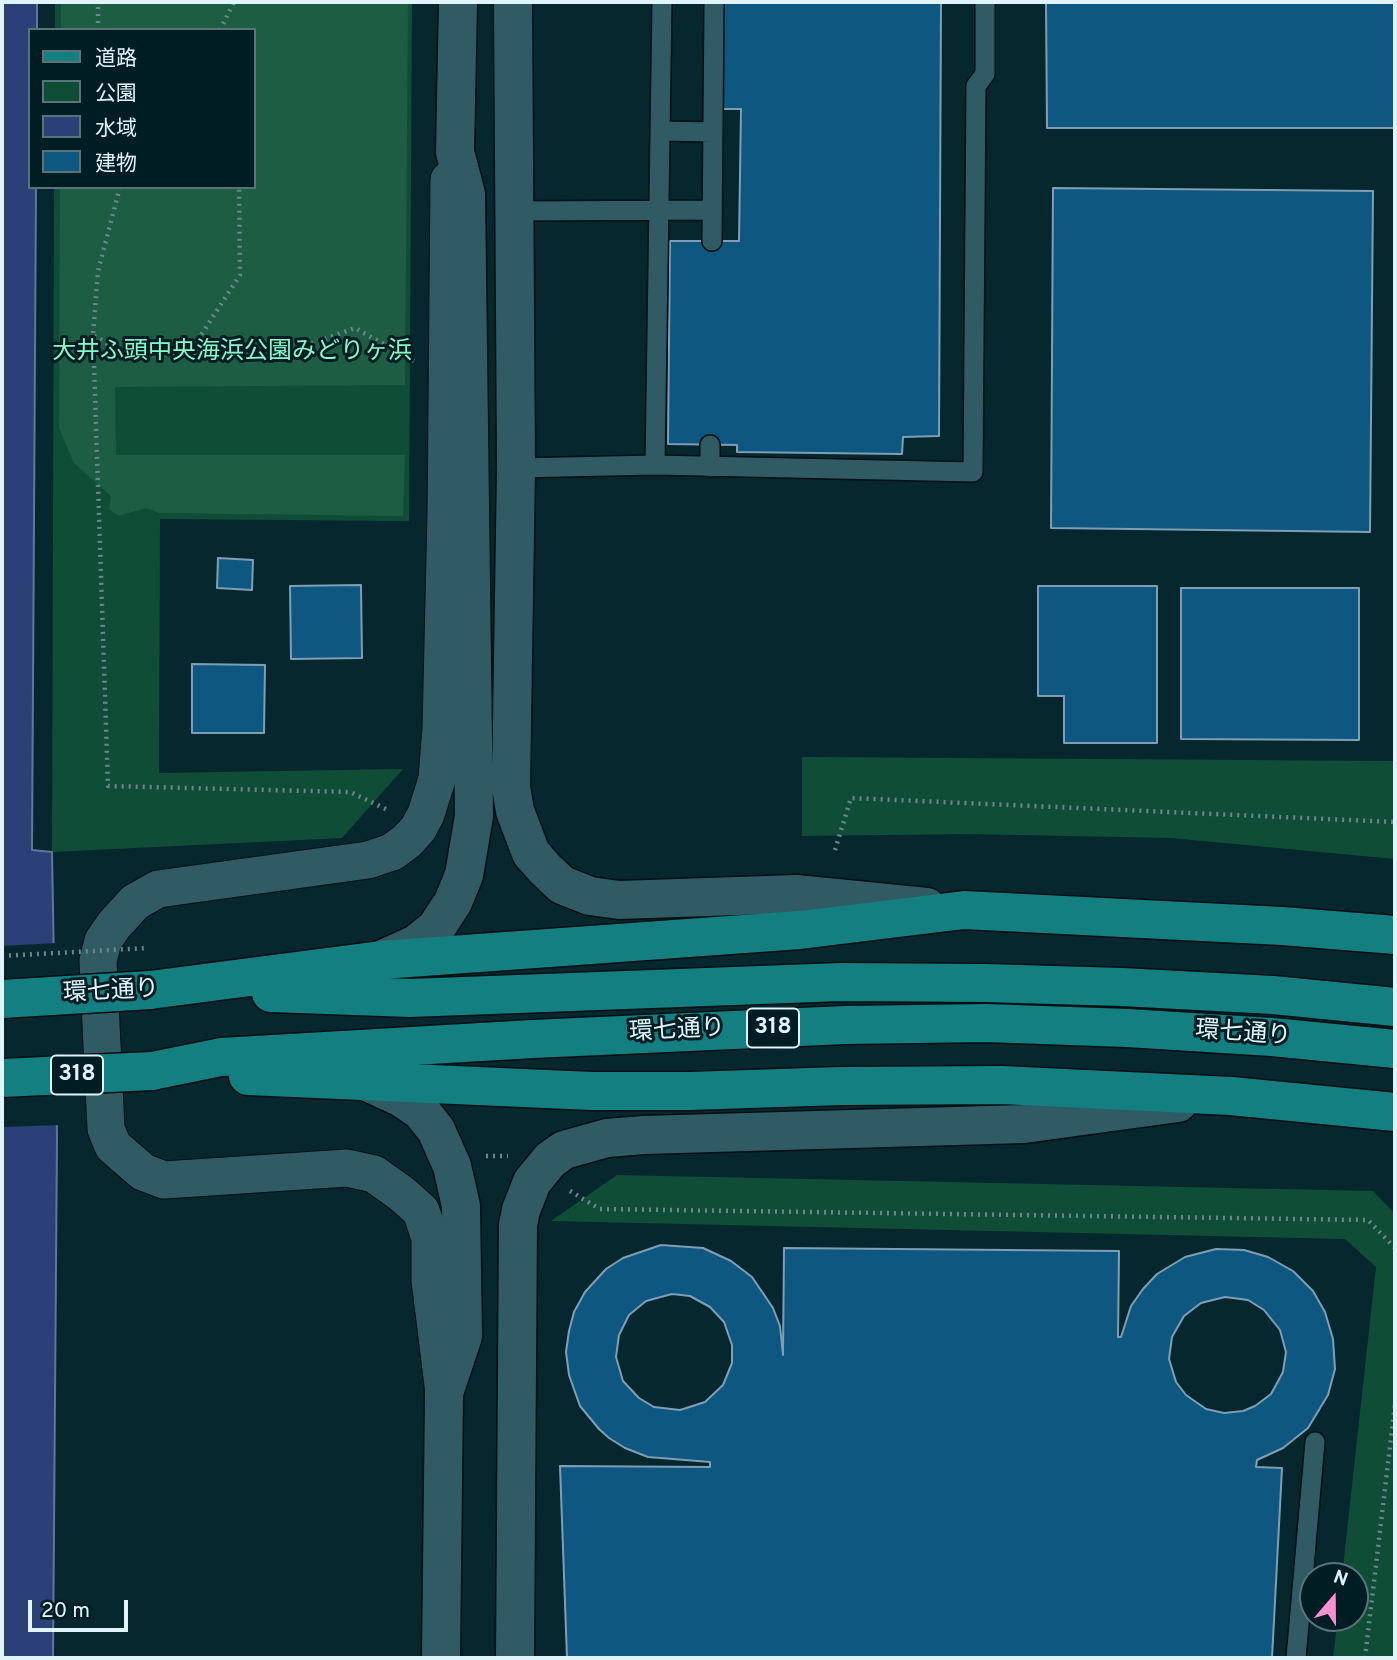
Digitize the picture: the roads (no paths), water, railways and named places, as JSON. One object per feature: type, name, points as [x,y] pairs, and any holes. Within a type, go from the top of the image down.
[{"type":"main road","name":"318","points":[[150,990],[381,960],[800,930],[964,910],[1282,926],[1395,935]]},
{"type":"main road","name":"環七通り","points":[[2,999],[150,990],[410,998],[841,982],[1122,986],[1259,994],[1395,1007]]},
{"type":"main road","name":"環七通り","points":[[2,1078],[152,1072],[221,1057],[845,1025],[986,1023],[1127,1028],[1272,1037],[1395,1049]]},
{"type":"main road","name":"318","points":[[152,1072],[367,1082],[675,1091],[1002,1085],[1231,1096],[1395,1112]]},
{"type":"street","points":[[441,1658],[444,1393],[430,1280],[430,1238],[421,1211],[374,1174],[347,1168],[164,1180],[143,1172],[113,1146],[106,1129],[98,961],[103,942],[114,925],[135,902],[158,889],[368,860],[392,852],[407,841],[426,814],[437,779],[440,728],[446,514],[447,188],[455,152],[458,2]]},
{"type":"street","points":[[513,2],[516,468],[511,787],[514,811],[531,853],[562,885],[590,896],[619,900],[796,894],[964,910]]},
{"type":"street","points":[[381,960],[416,944],[436,928],[453,902],[464,875],[474,816],[466,194],[455,152]]},
{"type":"street","points":[[367,1082],[400,1097],[421,1111],[436,1129],[452,1166],[461,1206],[463,1336],[444,1393]]},
{"type":"street","points":[[514,1658],[518,1225],[526,1194],[539,1171],[550,1160],[564,1150],[607,1138],[1024,1124],[1231,1096]]},
{"type":"lane","points":[[655,466],[662,2]]},
{"type":"lane","points":[[712,241],[714,2]]},
{"type":"lane","points":[[516,468],[655,466],[973,472],[976,86],[985,74],[985,2]]},
{"type":"lane","points":[[661,131],[713,132]]},
{"type":"lane","points":[[514,211],[712,210]]},
{"type":"lane","points":[[710,445],[710,467]]},
{"type":"lane","points":[[1296,1658],[1315,1442]]},
{"type":"water","points":[[2,2],[37,2],[37,28],[28,28],[28,189],[36,189],[32,850],[52,852],[57,1137],[53,1658],[2,1658]]},
{"type":"park label","name":"大井ふ頭中央海浜公園みどりヶ浜","points":[[232,353]]}]
